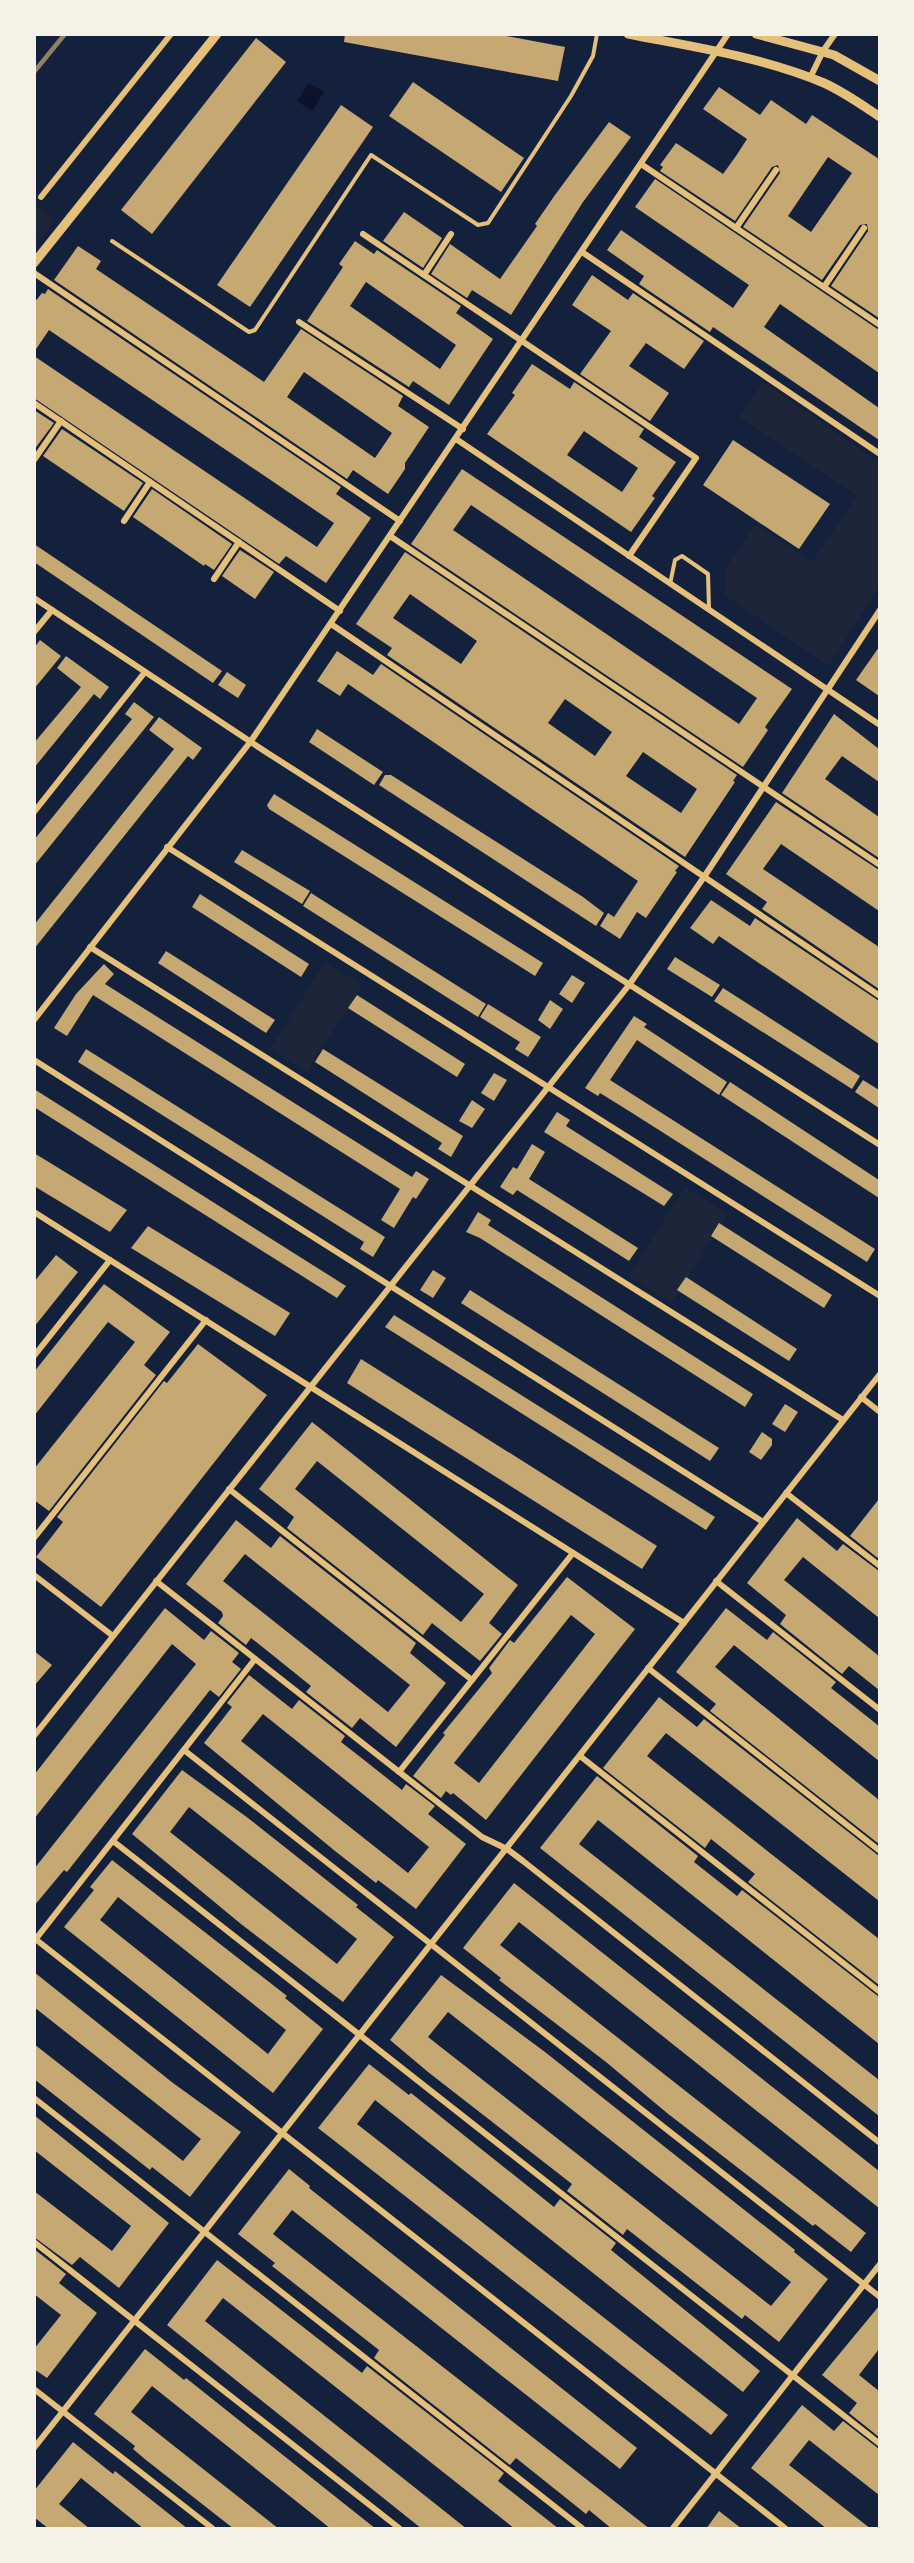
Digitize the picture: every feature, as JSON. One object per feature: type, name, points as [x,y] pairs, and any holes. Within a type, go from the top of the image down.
[{"type":"street","points":[[41,197],[171,34]]},
{"type":"street","points":[[34,263],[217,34]]},
{"type":"street","points":[[628,34],[716,52],[810,78],[840,91],[879,117]]},
{"type":"street","points":[[34,1020],[250,741],[728,34]]},
{"type":"street","points":[[756,34],[823,51],[846,60],[879,81]]},
{"type":"street","points":[[810,78],[823,51],[835,34]]},
{"type":"street","points":[[641,164],[879,325]]},
{"type":"street","points":[[736,228],[776,170]]},
{"type":"street","points":[[824,288],[864,228]]},
{"type":"street","points":[[363,234],[696,458],[629,556]]},
{"type":"street","points":[[424,275],[451,234]]},
{"type":"street","points":[[582,252],[879,454]]},
{"type":"street","points":[[34,273],[400,521]]},
{"type":"street","points":[[299,322],[463,429]]},
{"type":"street","points":[[34,403],[340,610]]},
{"type":"street","points":[[34,460],[61,421]]},
{"type":"street","points":[[456,439],[879,725]]},
{"type":"street","points":[[124,521],[150,482]]},
{"type":"street","points":[[390,536],[879,865]]},
{"type":"street","points":[[214,579],[239,542]]},
{"type":"street","points":[[34,598],[250,741],[879,1145]]},
{"type":"street","points":[[34,632],[52,610]]},
{"type":"street","points":[[34,1736],[309,1386],[629,985],[704,877],[879,610]]},
{"type":"street","points":[[331,624],[879,996]]},
{"type":"street","points":[[34,812],[145,672]]},
{"type":"street","points":[[167,847],[879,1296]]},
{"type":"street","points":[[90,947],[843,1420]]},
{"type":"street","points":[[34,1060],[763,1522]]},
{"type":"street","points":[[34,1212],[684,1623]]},
{"type":"street","points":[[34,1356],[110,1260]]},
{"type":"street","points":[[34,1538],[206,1320]]},
{"type":"street","points":[[34,2448],[879,1374]]},
{"type":"street","points":[[861,1397],[879,1412]]},
{"type":"street","points":[[228,1489],[472,1680]]},
{"type":"street","points":[[786,1492],[879,1566]]},
{"type":"street","points":[[399,1772],[573,1553]]},
{"type":"street","points":[[34,1575],[113,1636]]},
{"type":"street","points":[[156,1581],[482,1837],[507,1849],[879,2143]]},
{"type":"street","points":[[716,1581],[879,1710]]},
{"type":"street","points":[[255,1659],[35,1939],[785,2529]]},
{"type":"street","points":[[648,1668],[879,1851]]},
{"type":"street","points":[[184,1750],[879,2297]]},
{"type":"street","points":[[580,1755],[879,1992]]},
{"type":"street","points":[[113,1841],[879,2444]]},
{"type":"street","points":[[34,2098],[582,2529]]},
{"type":"street","points":[[34,2242],[399,2529]]},
{"type":"street","points":[[673,2529],[879,2264]]},
{"type":"street","points":[[34,2389],[212,2529]]},
{"type":"lane","points":[[112,241],[249,332],[255,330],[371,155],[478,225],[488,223],[571,96],[593,56],[597,34]]},
{"type":"lane","points":[[670,584],[675,560],[682,556],[708,574],[709,610]]},
{"type":"shaded area","points":[[309,83],[324,92],[312,111],[297,101]]},
{"type":"shaded area","points":[[35,204],[55,220],[35,246]]},
{"type":"shaded area","points":[[763,382],[879,462],[879,587],[828,666],[725,595],[726,568],[755,525],[812,562],[857,496],[739,417]]},
{"type":"shaded area","points":[[325,962],[362,985],[307,1072],[270,1049]]},
{"type":"shaded area","points":[[685,1187],[728,1214],[671,1303],[629,1276]]},
{"type":"building","points":[[345,34],[496,34],[565,47],[558,81],[344,42]]},
{"type":"building","points":[[256,38],[286,62],[152,234],[121,210]]},
{"type":"building","points":[[413,82],[524,158],[501,192],[389,116]]},
{"type":"building","points":[[719,87],[760,115],[771,100],[806,124],[812,115],[879,159],[879,318],[831,286],[868,231],[867,224],[860,225],[822,280],[743,227],[780,173],[778,165],[772,167],[735,221],[660,171],[663,167],[660,165],[676,143],[723,174],[736,156],[747,139],[703,109]],"holes":[[[828,157],[852,173],[811,232],[788,216]]]},
{"type":"building","points":[[341,105],[373,127],[250,307],[217,285]]},
{"type":"building","points":[[609,122],[631,137],[583,202],[511,315],[472,290],[467,298],[431,274],[450,244],[500,279],[537,226],[535,224],[555,195]]},
{"type":"building","points":[[655,179],[879,330],[879,373],[780,304],[764,327],[879,408],[879,440],[713,327],[710,332],[639,284],[644,276],[607,250],[621,230],[733,308],[749,285],[635,207]]},
{"type":"building","points":[[404,212],[442,238],[423,268],[383,241]]},
{"type":"building","points":[[355,241],[374,254],[377,250],[461,306],[456,313],[493,339],[449,405],[413,381],[409,387],[307,321],[343,267],[339,264]],"holes":[[[366,282],[456,345],[440,369],[350,306]]]},
{"type":"building","points":[[78,246],[101,261],[96,269],[264,382],[301,329],[403,396],[398,406],[429,427],[388,494],[353,470],[347,479],[54,280]],"holes":[[[304,372],[392,433],[375,458],[287,397]]]},
{"type":"building","points":[[592,275],[628,300],[633,293],[704,341],[684,369],[646,343],[629,366],[669,393],[650,421],[580,374],[611,331],[572,305]]},
{"type":"building","points":[[48,289],[341,487],[336,494],[371,518],[326,583],[286,556],[279,564],[34,398],[34,356],[317,547],[334,523],[49,330],[34,352],[34,303]]},
{"type":"building","points":[[532,364],[570,389],[574,382],[644,429],[639,437],[676,462],[652,496],[655,498],[631,532],[487,434],[515,395],[512,393]],"holes":[[[584,431],[638,468],[622,492],[567,455]]]},
{"type":"building","points":[[34,410],[54,423],[34,450]]},
{"type":"building","points":[[62,429],[143,483],[124,511],[43,456]]},
{"type":"building","points":[[733,440],[830,504],[799,549],[703,485]]},
{"type":"building","points":[[462,469],[792,689],[765,727],[768,730],[743,767],[411,544]],"holes":[[[471,505],[757,698],[739,724],[453,530]]]},
{"type":"building","points":[[152,489],[232,544],[214,570],[205,564],[204,566],[133,517]]},
{"type":"building","points":[[34,544],[222,671],[213,683],[34,562]]},
{"type":"building","points":[[240,550],[274,572],[255,599],[222,576]]},
{"type":"building","points":[[405,552],[737,775],[733,781],[735,782],[685,857],[387,655],[392,648],[356,624]],"holes":[[[410,594],[477,641],[461,664],[393,618]],[[565,699],[612,732],[595,756],[548,723]],[[643,752],[697,789],[681,813],[626,776]]]},
{"type":"building","points":[[40,640],[61,656],[34,689],[34,648]]},
{"type":"building","points":[[879,647],[879,696],[856,680]]},
{"type":"building","points":[[337,651],[373,675],[381,664],[679,866],[646,918],[637,912],[620,939],[600,926],[608,913],[614,917],[638,881],[348,684],[340,696],[317,681]]},
{"type":"building","points":[[66,656],[109,687],[100,699],[94,694],[34,768],[34,743],[81,687],[57,668]]},
{"type":"building","points":[[227,672],[246,685],[238,698],[218,685]]},
{"type":"building","points":[[134,702],[154,717],[34,866],[34,840],[132,719],[125,714]]},
{"type":"building","points":[[834,714],[879,749],[879,782],[842,756],[825,779],[879,817],[879,858],[782,793]]},
{"type":"building","points":[[159,717],[202,748],[193,760],[188,756],[34,949],[34,925],[174,749],[149,730]]},
{"type":"building","points":[[317,729],[383,772],[374,785],[309,742]]},
{"type":"building","points":[[385,775],[391,775],[583,897],[604,913],[596,926],[379,785]]},
{"type":"building","points":[[274,794],[543,963],[535,976],[269,809],[267,805]]},
{"type":"building","points":[[776,802],[879,870],[879,911],[781,844],[763,869],[879,947],[879,989],[762,909],[767,902],[726,874]]},
{"type":"building","points":[[242,850],[310,891],[302,904],[234,862]]},
{"type":"building","points":[[311,893],[486,1004],[478,1017],[303,906]]},
{"type":"building","points":[[200,894],[309,964],[301,977],[192,907]]},
{"type":"building","points":[[711,900],[750,926],[755,918],[879,1001],[879,1044],[719,936],[713,944],[690,928]]},
{"type":"building","points":[[166,951],[275,1020],[266,1033],[158,963]]},
{"type":"building","points":[[675,957],[720,985],[712,997],[667,969]]},
{"type":"building","points":[[104,964],[114,974],[105,984],[412,1177],[416,1171],[429,1179],[416,1199],[413,1197],[394,1228],[381,1220],[400,1189],[93,995],[67,1036],[54,1028],[76,994]]},
{"type":"building","points":[[572,975],[585,983],[572,1003],[559,994]]},
{"type":"building","points":[[723,988],[860,1076],[852,1089],[714,1001]]},
{"type":"building","points":[[357,995],[465,1064],[457,1077],[348,1008]]},
{"type":"building","points":[[550,1000],[563,1009],[550,1029],[538,1020]]},
{"type":"building","points":[[488,1004],[541,1037],[528,1057],[515,1049],[520,1042],[480,1017]]},
{"type":"building","points":[[634,1016],[647,1024],[644,1027],[727,1082],[719,1095],[637,1040],[610,1080],[875,1249],[867,1262],[600,1093],[598,1096],[585,1088]]},
{"type":"building","points":[[86,1049],[385,1237],[373,1257],[360,1249],[364,1242],[78,1062]]},
{"type":"building","points":[[323,1049],[463,1136],[451,1157],[438,1149],[442,1143],[315,1062]]},
{"type":"building","points":[[494,1073],[507,1080],[494,1101],[481,1093]]},
{"type":"building","points":[[863,1080],[879,1090],[879,1108],[855,1092]]},
{"type":"building","points":[[730,1082],[879,1180],[879,1198],[721,1095]]},
{"type":"building","points":[[34,1089],[346,1286],[337,1298],[34,1107]]},
{"type":"building","points":[[472,1100],[485,1109],[472,1128],[459,1121]]},
{"type":"building","points":[[557,1112],[570,1120],[566,1126],[673,1194],[664,1206],[544,1132]]},
{"type":"building","points":[[532,1144],[545,1152],[529,1179],[638,1248],[629,1261],[517,1190],[513,1195],[500,1187],[513,1167],[517,1169]]},
{"type":"building","points":[[34,1153],[127,1210],[110,1232],[34,1186]]},
{"type":"building","points":[[478,1212],[491,1220],[488,1225],[753,1394],[745,1407],[480,1238],[466,1232]]},
{"type":"building","points":[[719,1223],[832,1295],[824,1308],[711,1236]]},
{"type":"building","points":[[148,1226],[290,1313],[275,1336],[131,1248]]},
{"type":"building","points":[[56,1255],[78,1272],[34,1327],[34,1282]]},
{"type":"building","points":[[433,1270],[446,1278],[433,1298],[420,1290]]},
{"type":"building","points":[[686,1277],[797,1349],[789,1361],[677,1290]]},
{"type":"building","points":[[104,1284],[170,1332],[144,1365],[156,1375],[49,1511],[34,1500],[34,1469],[135,1342],[108,1322],[34,1416],[34,1372]]},
{"type":"building","points":[[470,1290],[719,1448],[710,1461],[461,1303]]},
{"type":"building","points":[[394,1315],[715,1517],[706,1530],[385,1327]]},
{"type":"building","points":[[198,1344],[267,1395],[101,1607],[36,1557],[63,1522],[57,1517],[164,1381],[167,1383]]},
{"type":"building","points":[[361,1359],[657,1546],[642,1569],[347,1383]]},
{"type":"building","points":[[785,1404],[798,1412],[785,1432],[772,1424]]},
{"type":"building","points":[[312,1422],[518,1585],[489,1623],[502,1634],[480,1661],[432,1623],[423,1635],[287,1528],[294,1517],[259,1489]],"holes":[[[317,1461],[484,1594],[461,1622],[295,1489]]]},
{"type":"building","points":[[762,1432],[772,1439],[772,1445],[761,1460],[749,1452]]},
{"type":"building","points":[[879,1499],[879,1559],[850,1536]]},
{"type":"building","points":[[797,1518],[837,1551],[843,1544],[879,1571],[879,1618],[803,1557],[784,1580],[879,1656],[879,1690],[849,1666],[842,1674],[780,1624],[786,1615],[747,1583]]},
{"type":"building","points":[[236,1520],[271,1548],[280,1536],[416,1643],[410,1653],[446,1683],[396,1747],[360,1718],[352,1728],[306,1692],[311,1686],[251,1638],[246,1645],[218,1623],[223,1616],[222,1612],[186,1584]],"holes":[[[245,1554],[410,1685],[388,1712],[223,1581]]]},
{"type":"building","points":[[567,1577],[635,1629],[486,1820],[453,1793],[451,1795],[446,1791],[441,1798],[413,1776],[445,1735],[443,1733],[492,1673],[489,1668],[510,1640],[514,1643]],"holes":[[[571,1615],[595,1634],[479,1783],[454,1763]]]},
{"type":"building","points":[[165,1608],[204,1640],[211,1631],[239,1653],[232,1662],[241,1669],[219,1697],[210,1690],[67,1872],[64,1870],[34,1906],[34,1869],[196,1664],[172,1644],[34,1819],[34,1775]]},
{"type":"building","points":[[726,1608],[767,1640],[773,1632],[836,1682],[831,1688],[879,1726],[879,1761],[734,1645],[715,1667],[879,1800],[879,1844],[710,1711],[716,1704],[676,1672]]},
{"type":"building","points":[[34,1651],[52,1665],[34,1686]]},
{"type":"building","points":[[249,1675],[292,1709],[299,1700],[345,1736],[341,1742],[402,1790],[406,1784],[435,1806],[428,1814],[466,1844],[416,1909],[378,1880],[376,1883],[335,1851],[204,1743],[232,1707],[227,1703]],"holes":[[[263,1714],[429,1847],[408,1873],[241,1741]]]},
{"type":"building","points":[[659,1697],[697,1727],[704,1719],[879,1856],[879,1901],[666,1733],[647,1756],[879,1939],[879,1985],[748,1882],[755,1874],[711,1839],[705,1848],[603,1768]]},
{"type":"building","points":[[182,1770],[248,1818],[358,1905],[356,1907],[394,1937],[343,2002],[241,1924],[132,1834]],"holes":[[[189,1807],[357,1939],[337,1964],[170,1832]]]},
{"type":"building","points":[[597,1776],[698,1856],[694,1862],[737,1896],[742,1890],[879,1997],[879,2044],[598,1820],[579,1844],[879,2080],[879,2116],[540,1848]]},
{"type":"building","points":[[112,1860],[287,1996],[285,1998],[323,2029],[273,2093],[64,1927],[94,1890],[90,1887]],"holes":[[[118,1897],[286,2030],[268,2054],[100,1920]]]},
{"type":"building","points":[[514,1883],[879,2171],[879,2208],[519,1922],[500,1945],[866,2233],[851,2252],[815,2224],[813,2226],[667,2113],[606,2062],[499,1980],[501,1978],[463,1948]]},
{"type":"building","points":[[34,1972],[173,2083],[241,2132],[190,2197],[152,2167],[150,2170],[34,2079],[34,2044],[183,2161],[201,2139],[34,2007]]},
{"type":"building","points":[[441,1975],[545,2052],[795,2250],[794,2252],[828,2279],[779,2342],[745,2315],[742,2319],[627,2229],[623,2235],[567,2191],[572,2184],[390,2040]],"holes":[[[448,2012],[791,2282],[771,2306],[428,2037]]]},
{"type":"building","points":[[369,2064],[409,2095],[411,2093],[554,2207],[560,2199],[616,2243],[611,2250],[760,2371],[743,2392],[375,2100],[357,2124],[728,2415],[711,2435],[318,2128]]},
{"type":"building","points":[[34,2115],[169,2223],[119,2288],[80,2257],[72,2265],[34,2237],[34,2191],[112,2251],[131,2226],[34,2150]]},
{"type":"building","points":[[289,2169],[310,2186],[309,2188],[637,2448],[620,2469],[292,2210],[273,2234],[650,2529],[612,2529],[589,2510],[586,2514],[516,2458],[510,2465],[374,2358],[379,2350],[272,2266],[275,2263],[238,2234]]},
{"type":"building","points":[[34,2249],[66,2274],[59,2283],[97,2313],[47,2378],[34,2369],[34,2349],[61,2315],[34,2294]]},
{"type":"building","points":[[217,2260],[362,2373],[367,2366],[504,2473],[498,2481],[559,2529],[515,2529],[223,2298],[205,2321],[467,2529],[422,2529],[167,2325]]},
{"type":"building","points":[[879,2306],[879,2349],[859,2375],[879,2391],[879,2437],[849,2413],[857,2403],[822,2375]]},
{"type":"building","points":[[145,2349],[184,2380],[186,2378],[376,2529],[331,2529],[152,2386],[131,2412],[279,2529],[234,2529],[146,2460],[133,2449],[135,2446],[94,2414]]},
{"type":"building","points":[[802,2405],[834,2431],[843,2421],[879,2449],[879,2495],[809,2440],[789,2465],[871,2529],[827,2529],[751,2468]]},
{"type":"building","points":[[73,2442],[113,2474],[115,2471],[188,2529],[144,2529],[81,2478],[59,2504],[90,2529],[49,2529],[34,2517],[34,2491]]},
{"type":"building","points":[[719,2511],[742,2529],[706,2529]]},
{"type":"railway","points":[[34,72],[65,34]]}]
